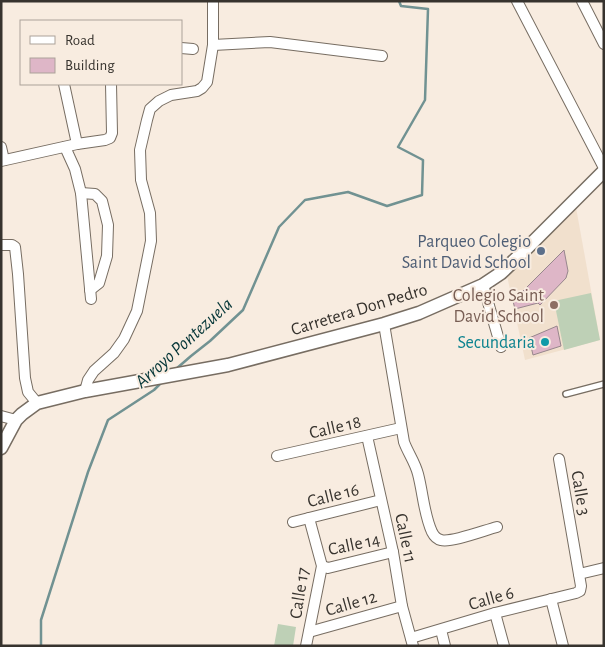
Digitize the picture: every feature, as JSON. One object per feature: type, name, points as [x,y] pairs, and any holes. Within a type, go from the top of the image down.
[{"type":"street","points":[[1,448],[16,420],[37,403],[85,391],[88,380],[94,371],[114,353],[124,339],[137,311],[152,241],[150,213],[141,180],[140,164],[140,150],[146,120],[150,110],[159,101],[171,96],[197,92],[207,82],[213,45],[213,1]]},
{"type":"street","points":[[517,1],[604,169]]},
{"type":"street","points":[[582,1],[604,44]]},
{"type":"street","points":[[213,45],[270,42],[382,56]]},
{"type":"street","points":[[182,48],[193,48]]},
{"type":"street","points":[[64,85],[77,144]]},
{"type":"street","points":[[1,148],[3,160],[110,138],[112,133],[111,85]]},
{"type":"street","points":[[65,147],[75,168],[81,193],[91,295],[99,283],[107,256],[108,225],[102,201],[95,194],[81,193]]},
{"type":"street","name":"Carretera Don Pedro","points":[[85,391],[228,365],[419,313],[483,285],[501,273],[604,169]]},
{"type":"street","points":[[1,245],[12,245],[15,247],[25,378],[28,392],[37,403]]},
{"type":"street","points":[[483,285],[501,347]]},
{"type":"street","points":[[384,324],[401,428],[407,451],[418,472],[430,530],[436,538],[443,541],[497,527]]},
{"type":"street","points":[[1,416],[16,420]]},
{"type":"street","name":"Calle 18","points":[[277,456],[401,428]]},
{"type":"street","name":"Calle 11","points":[[368,436],[393,552],[402,606],[412,642]]},
{"type":"street","name":"Calle 3","points":[[559,459],[582,586],[580,590]]},
{"type":"street","name":"Calle 16","points":[[293,522],[381,500]]},
{"type":"street","name":"Calle 17","points":[[306,646],[322,566],[309,518]]},
{"type":"street","name":"Calle 14","points":[[322,566],[328,568],[393,552]]},
{"type":"street","points":[[579,574],[604,568]]},
{"type":"street","name":"Calle 6","points":[[412,642],[441,630],[495,613],[576,593],[580,590]]},
{"type":"street","points":[[551,599],[563,646]]},
{"type":"street","name":"Calle 12","points":[[309,632],[402,606]]},
{"type":"street","points":[[495,613],[504,646]]},
{"type":"street","points":[[441,630],[445,646]]},
{"type":"lane","points":[[566,394],[604,384]]},
{"type":"shaded area","name":"Colegio Saint David School","points":[[575,202],[600,340],[525,360],[506,271]]},
{"type":"green space","points":[[591,293],[600,340],[564,350],[554,301]]},
{"type":"green space","points":[[278,624],[296,627],[293,646],[274,646]]},
{"type":"building","points":[[564,250],[568,271],[566,278],[540,305],[538,303],[515,309],[513,301]]},
{"type":"building","name":"Secundaria","points":[[557,326],[561,346],[533,355],[529,338]]},
{"type":"waterway","name":"Arroyo Pontezuela","points":[[176,369],[243,310],[279,227],[305,200],[348,192],[387,206],[422,195],[423,160],[398,147],[425,100],[428,9],[401,6],[399,1]]},
{"type":"waterway","name":"Arroyo Pontezuela","points":[[41,646],[41,620],[88,472],[108,420],[154,390],[162,382]]},
{"type":"place","name":"Parqueo Colegio Saint David School","points":[[541,251]]},
{"type":"place","name":"Colegio Saint David School","points":[[554,305]]},
{"type":"place","name":"Secundaria","points":[[545,342]]}]
